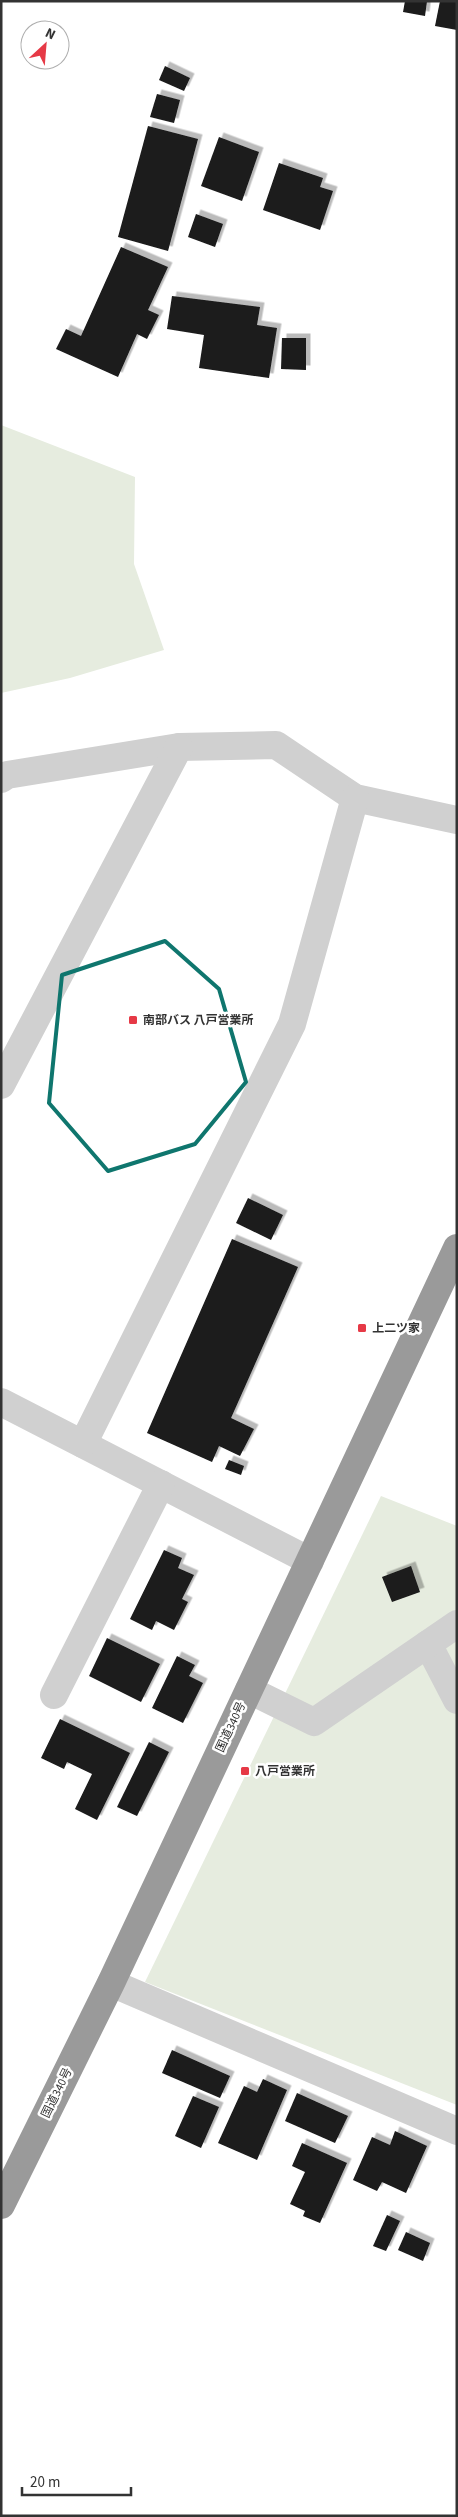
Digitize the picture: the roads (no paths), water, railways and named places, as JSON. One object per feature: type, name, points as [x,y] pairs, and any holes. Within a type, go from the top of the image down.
[{"type":"highway","name":"国道340号","points":[[1,2205],[111,1984],[457,1248]]},
{"type":"street","points":[[1,779],[7,775],[179,747],[276,745],[355,798],[457,820]]},
{"type":"street","points":[[1,1085],[179,747]]},
{"type":"street","points":[[83,1444],[292,1024],[355,798]]},
{"type":"street","points":[[1,1402],[310,1561]]},
{"type":"street","points":[[54,1695],[161,1484]]},
{"type":"street","points":[[249,1690],[314,1722],[457,1624]]},
{"type":"street","points":[[428,1644],[457,1700]]},
{"type":"street","points":[[111,1984],[457,2131]]},
{"type":"place","name":"南部バス 八戸営業所","points":[[133,1020]]},
{"type":"place","name":"上二ツ家","points":[[362,1328]]},
{"type":"place","name":"八戸営業所","points":[[245,1771]]}]
